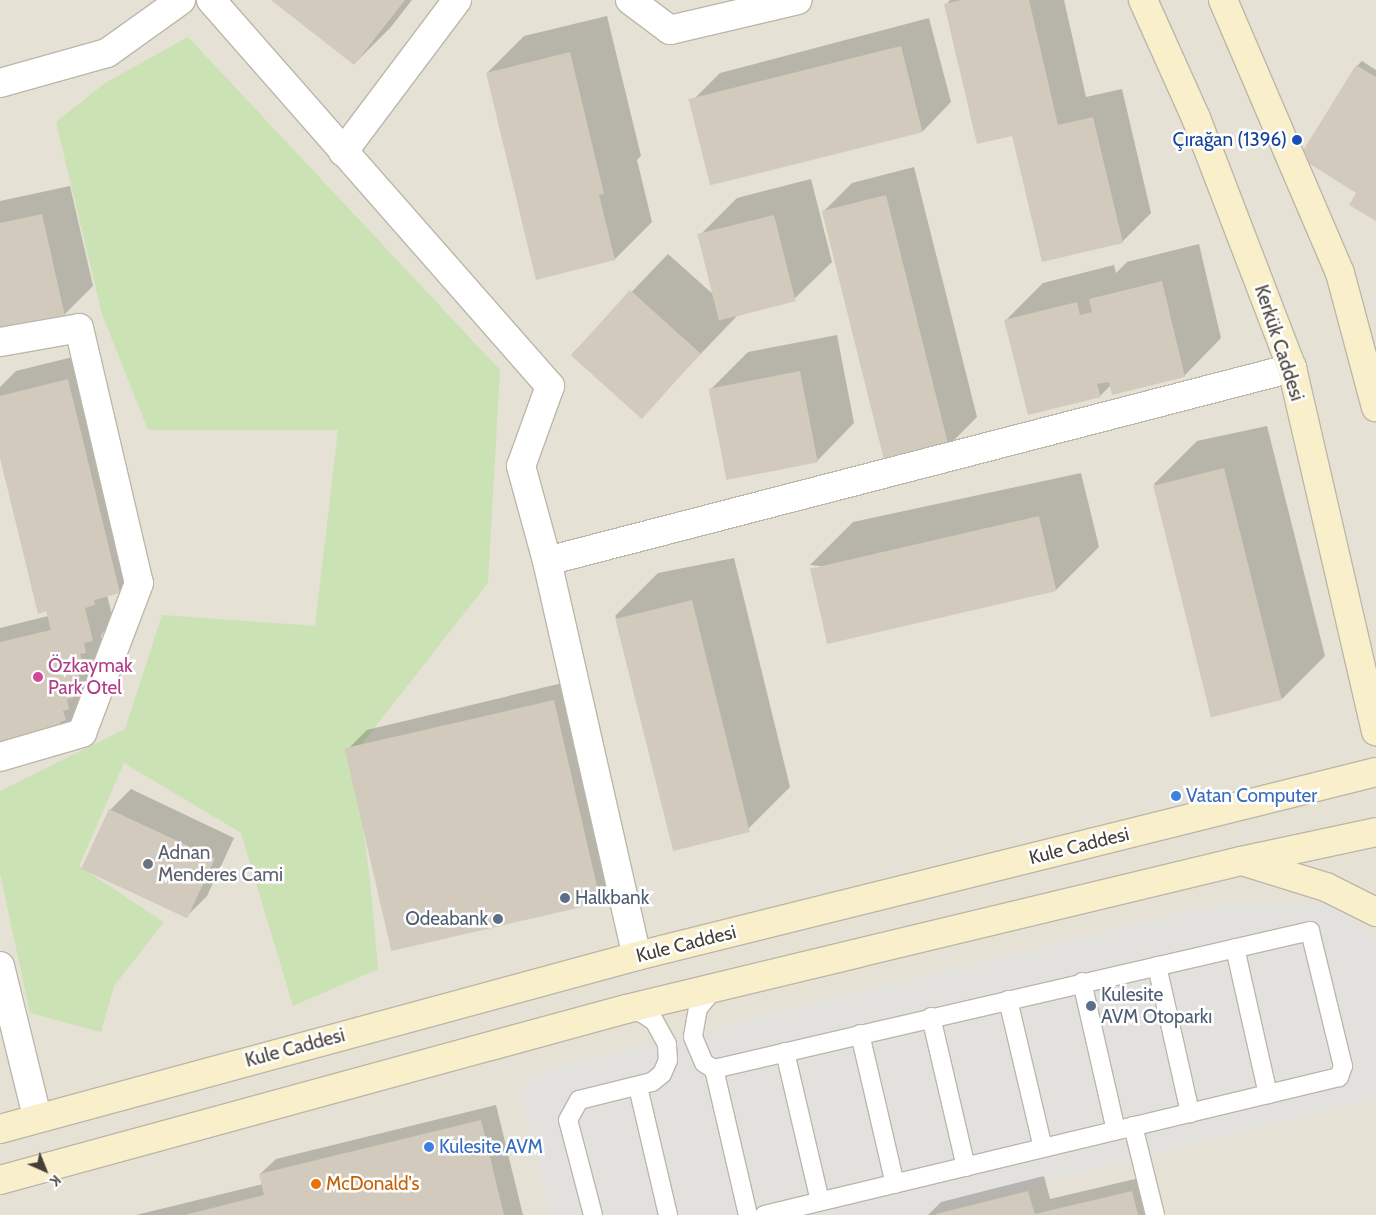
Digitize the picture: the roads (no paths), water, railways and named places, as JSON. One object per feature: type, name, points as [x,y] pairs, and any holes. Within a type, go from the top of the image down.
[{"type":"main road","name":"Kerkük Caddesi","points":[[1142,0],[1196,118],[1292,368],[1376,731]]},
{"type":"main road","points":[[1223,0],[1340,272],[1376,407]]},
{"type":"main road","name":"Kule Caddesi","points":[[0,1128],[637,956],[1376,772]]},
{"type":"main road","points":[[0,1180],[626,1009],[1241,861],[1376,832]]},
{"type":"main road","points":[[1241,861],[1326,887],[1376,912]]},
{"type":"street","points":[[0,83],[107,53],[181,0]]},
{"type":"street","points":[[211,0],[550,386],[521,466],[546,561],[637,956]]},
{"type":"street","points":[[343,152],[457,0]]},
{"type":"street","points":[[630,0],[670,30],[798,0]]},
{"type":"street","points":[[0,342],[79,328],[139,582],[82,733],[0,757]]},
{"type":"street","points":[[546,561],[1292,368]]},
{"type":"street","points":[[0,966],[37,1118]]},
{"type":"lane","points":[[715,988],[698,1008],[693,1037],[704,1063],[714,1069],[1082,982],[1310,931],[1316,946],[1343,1070],[1339,1077],[764,1215]]},
{"type":"lane","points":[[1235,948],[1268,1094]]},
{"type":"lane","points":[[1157,966],[1190,1113]]},
{"type":"lane","points":[[1082,982],[1116,1130]]},
{"type":"lane","points":[[1008,1000],[1043,1148]]},
{"type":"lane","points":[[593,1215],[568,1120],[579,1100],[638,1087],[652,1082],[662,1074],[668,1060],[667,1044],[654,1021],[642,1013],[626,1009]]},
{"type":"lane","points":[[931,1017],[966,1167]]},
{"type":"lane","points":[[860,1034],[895,1184]]},
{"type":"lane","points":[[785,1052],[820,1202]]},
{"type":"lane","points":[[714,1069],[748,1215]]},
{"type":"lane","points":[[638,1087],[668,1215]]},
{"type":"lane","points":[[1133,1126],[1155,1215]]},
{"type":"place","name":"Çırağan (1396)","points":[[1297,140]]},
{"type":"place","name":"Özkaymak Park Otel","points":[[38,677]]},
{"type":"place","name":"Vatan Computer","points":[[1176,796]]},
{"type":"place","name":"Adnan Menderes Cami","points":[[148,864]]},
{"type":"place","name":"Halkbank","points":[[565,898]]},
{"type":"place","name":"Odeabank","points":[[498,919]]},
{"type":"place","name":"Kulesite AVM Otoparkı","points":[[1091,1006]]},
{"type":"place","name":"Kulesite AVM","points":[[429,1147]]},
{"type":"place","name":"McDonald's","points":[[316,1184]]}]
